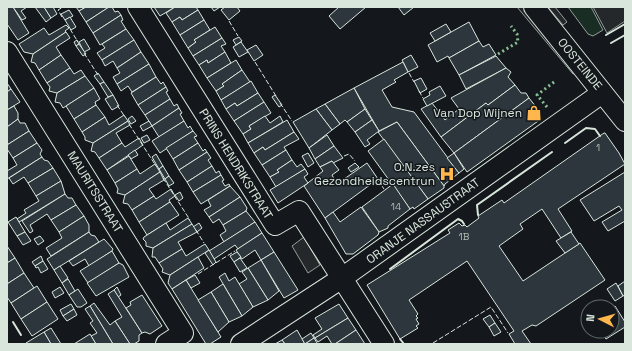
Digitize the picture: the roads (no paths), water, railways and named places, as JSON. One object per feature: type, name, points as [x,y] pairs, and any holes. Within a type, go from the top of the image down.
[{"type":"street","name":"PRINS HENDRIKSTRAAT","points":[[138,7],[275,225],[299,211],[384,344]]},
{"type":"street","name":"OOSTEINDE","points":[[534,7],[625,121]]},
{"type":"street","name":"MAURITSSTRAAT","points":[[7,52],[183,333],[166,344]]},
{"type":"street","name":"ORANJE NASSAUSTRAAT","points":[[241,344],[342,278],[602,93]]},
{"type":"place","name":"Van Dop Wijnen","points":[[534,113]]},
{"type":"place","name":"O.N.zes Gezondheidscentrun","points":[[447,174]]}]
